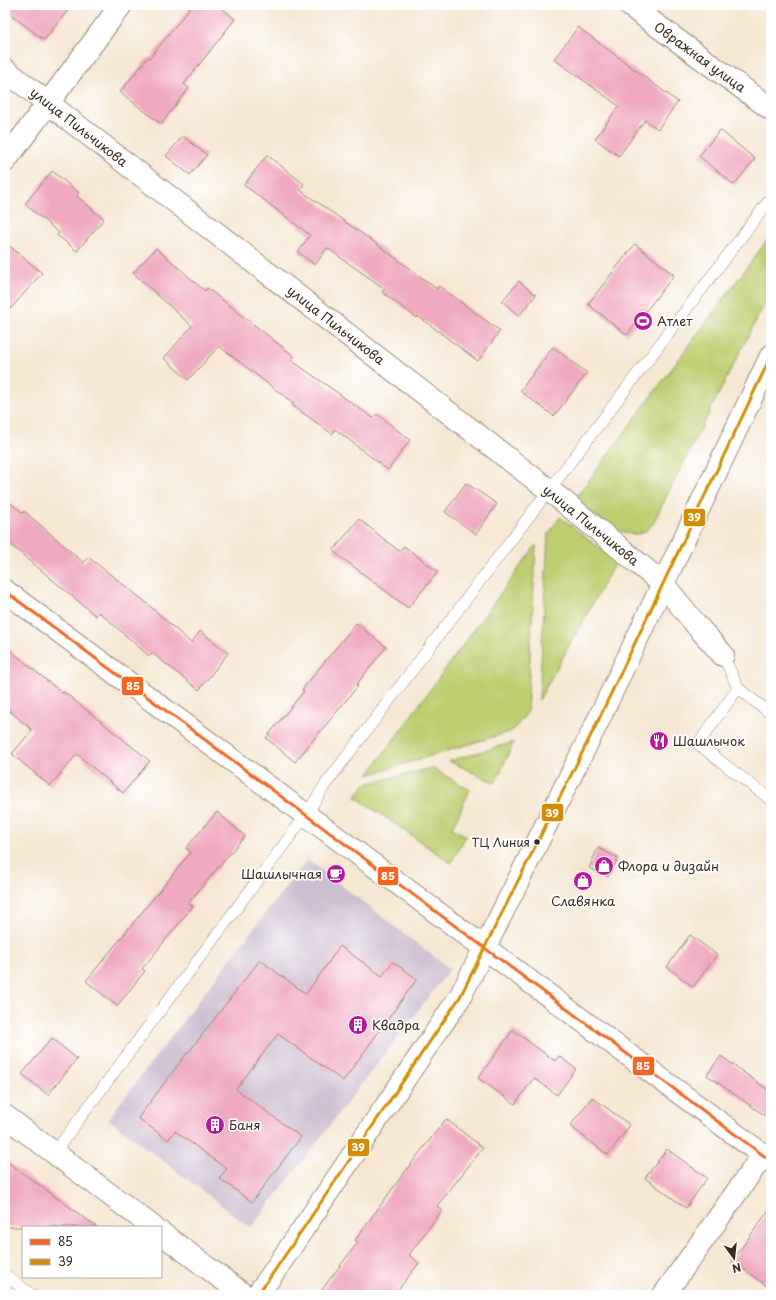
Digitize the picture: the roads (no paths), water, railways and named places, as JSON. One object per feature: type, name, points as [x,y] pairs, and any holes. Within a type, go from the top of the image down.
[{"type":"street","points":[[5,161],[121,5]]},
{"type":"street","name":"Овражная улица","points":[[629,5],[771,109]]},
{"type":"street","name":"улица Пильчикова","points":[[5,70],[550,491],[663,584],[723,655]]},
{"type":"street","points":[[257,1295],[460,997],[597,723],[771,356]]},
{"type":"street","points":[[5,591],[767,1158],[664,1295]]},
{"type":"street","points":[[5,1116],[152,1226]]},
{"type":"street","points":[[162,1234],[244,1295]]},
{"type":"lane","points":[[54,1153],[306,815],[329,779],[550,491],[771,198]]},
{"type":"lane","points":[[723,655],[738,688],[770,710]]},
{"type":"lane","points":[[738,688],[698,744],[771,800]]},
{"type":"lane","points":[[5,1275],[32,1295]]},
{"type":"place","name":"Атлет","points":[[643,321]]},
{"type":"place","name":"Шашлычок","points":[[659,741]]},
{"type":"place","name":"ТЦ Линия","points":[[537,842]]},
{"type":"place","name":"Флора и дизайн","points":[[604,866]]},
{"type":"place","name":"Шашлычная","points":[[336,874]]},
{"type":"place","name":"Славянка","points":[[583,881]]},
{"type":"place","name":"Квадра","points":[[358,1025]]},
{"type":"place","name":"Баня","points":[[215,1125]]}]
